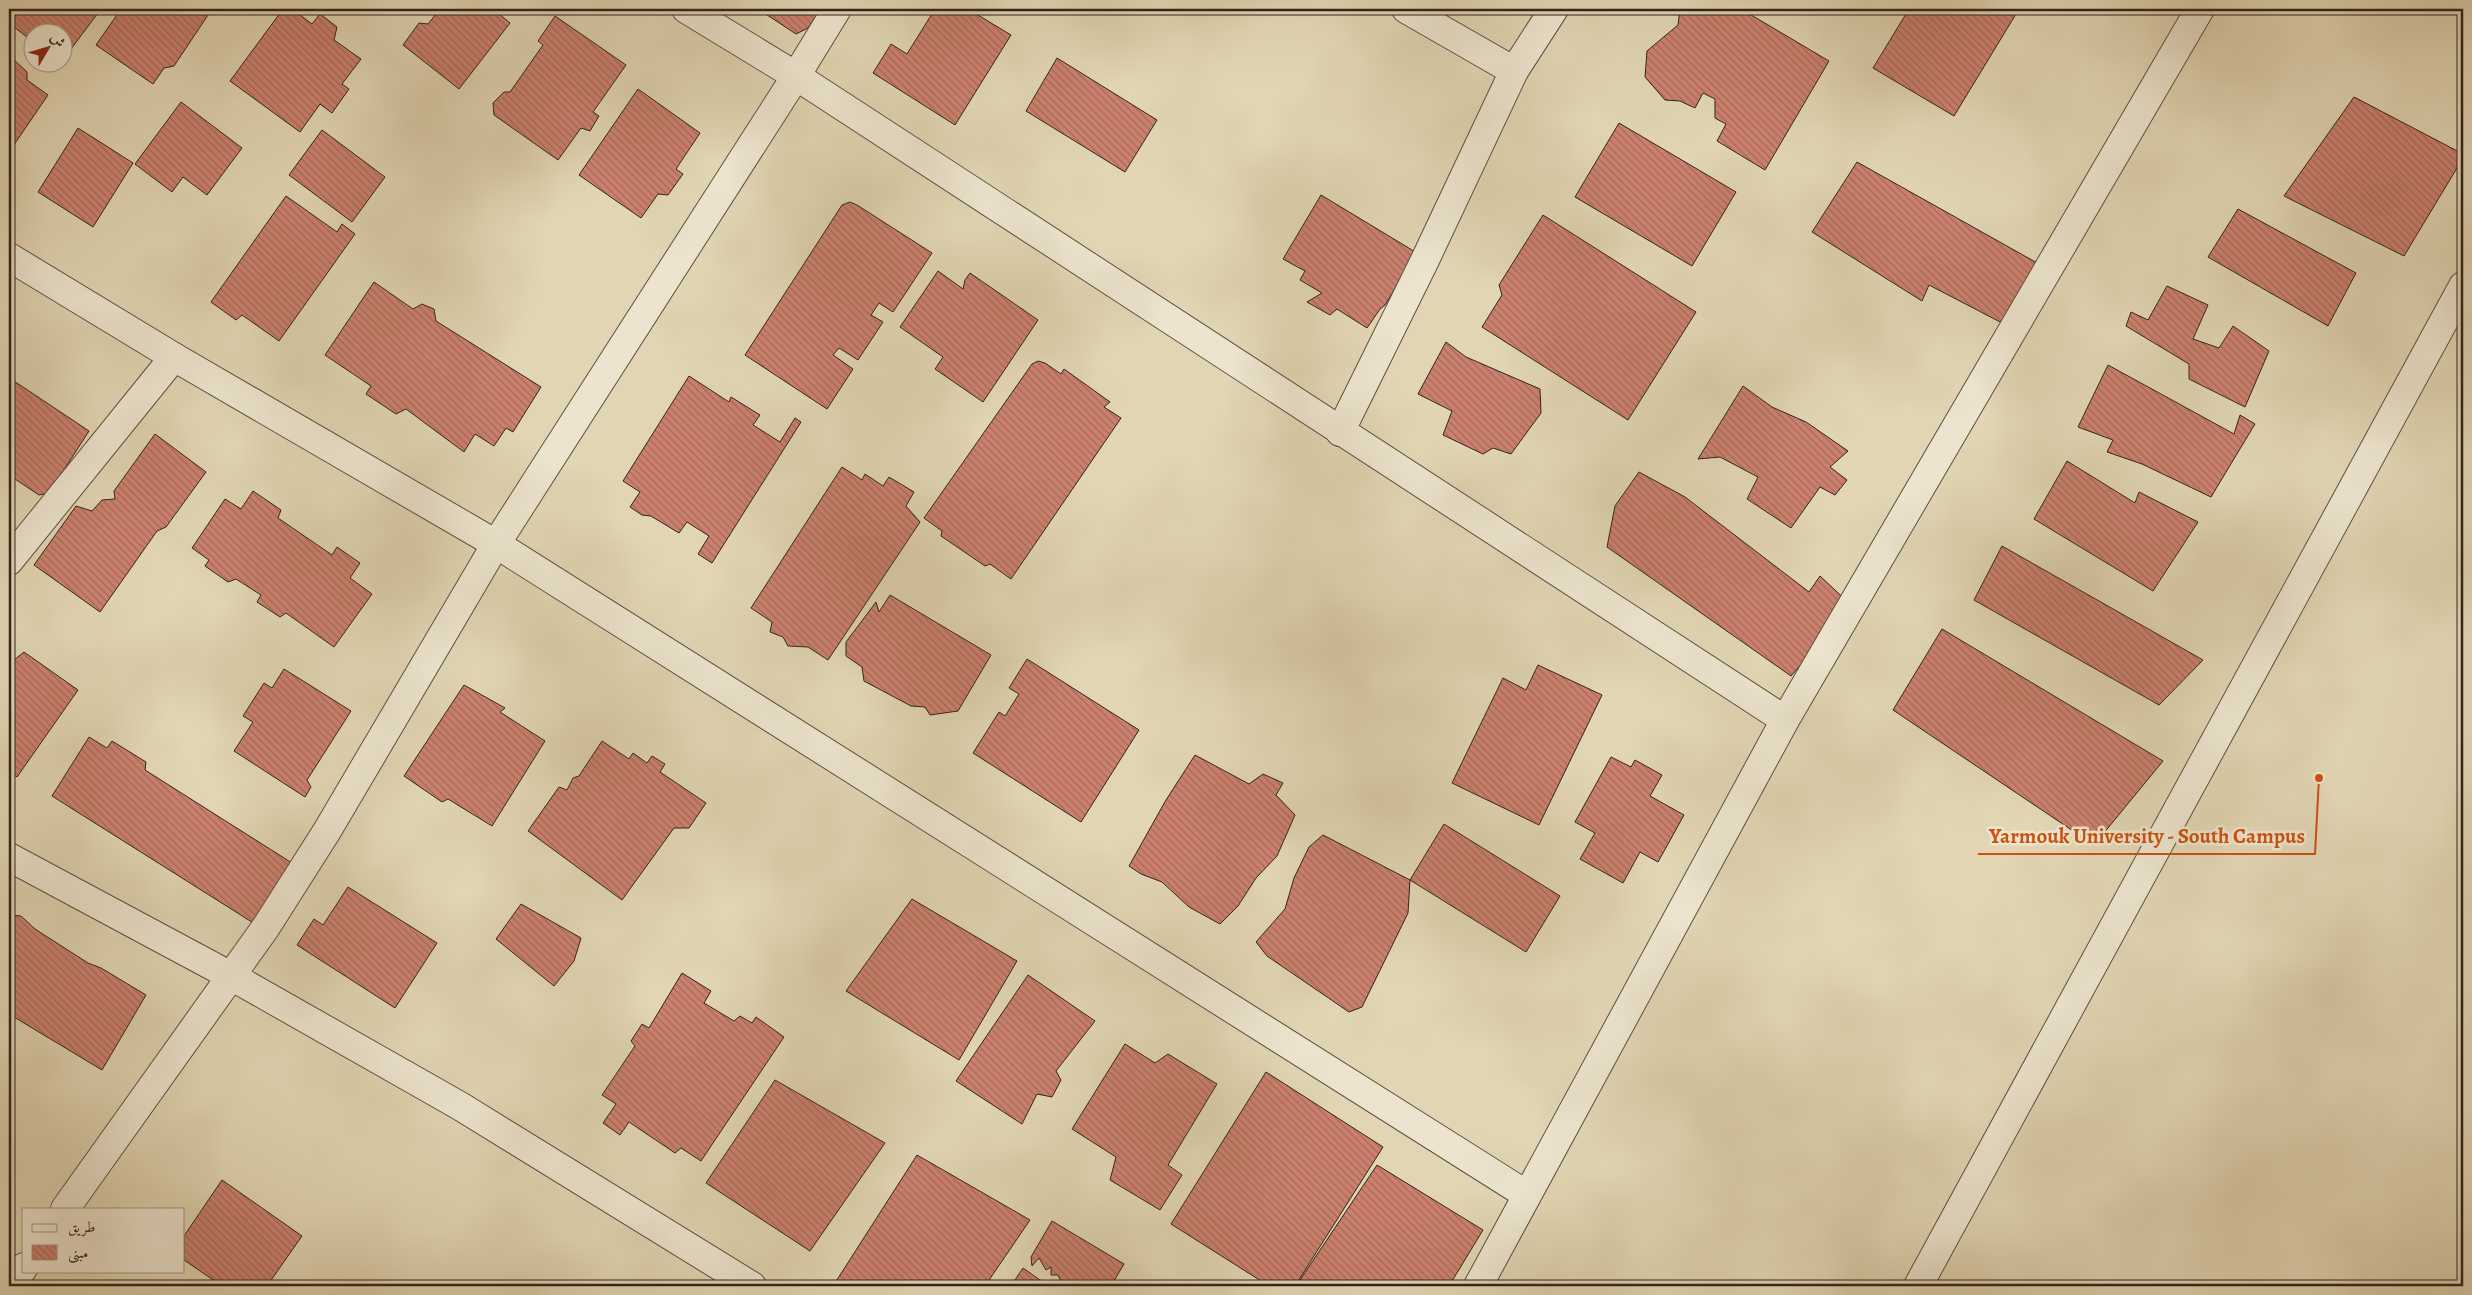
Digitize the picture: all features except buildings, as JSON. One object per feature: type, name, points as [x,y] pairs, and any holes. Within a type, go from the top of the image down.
[{"type":"street","points":[[686,9],[796,76],[1785,720]]},
{"type":"street","points":[[66,1208],[266,927],[326,831],[496,544],[796,76],[836,9]]},
{"type":"street","points":[[1406,9],[1514,71]]},
{"type":"street","points":[[1340,432],[1425,260],[1514,71],[1554,9]]},
{"type":"street","points":[[1478,1286],[1785,720],[2200,9]]},
{"type":"street","points":[[9,257],[174,357],[496,544],[1527,1196]]},
{"type":"street","points":[[1918,1286],[2463,286]]},
{"type":"street","points":[[9,561],[174,357]]},
{"type":"street","points":[[9,857],[231,976],[460,1106],[745,1285]]},
{"type":"street","points":[[10,1286],[22,1270]]},
{"type":"place","name":"Yarmouk University - South Campus","points":[[2319,778]]}]
